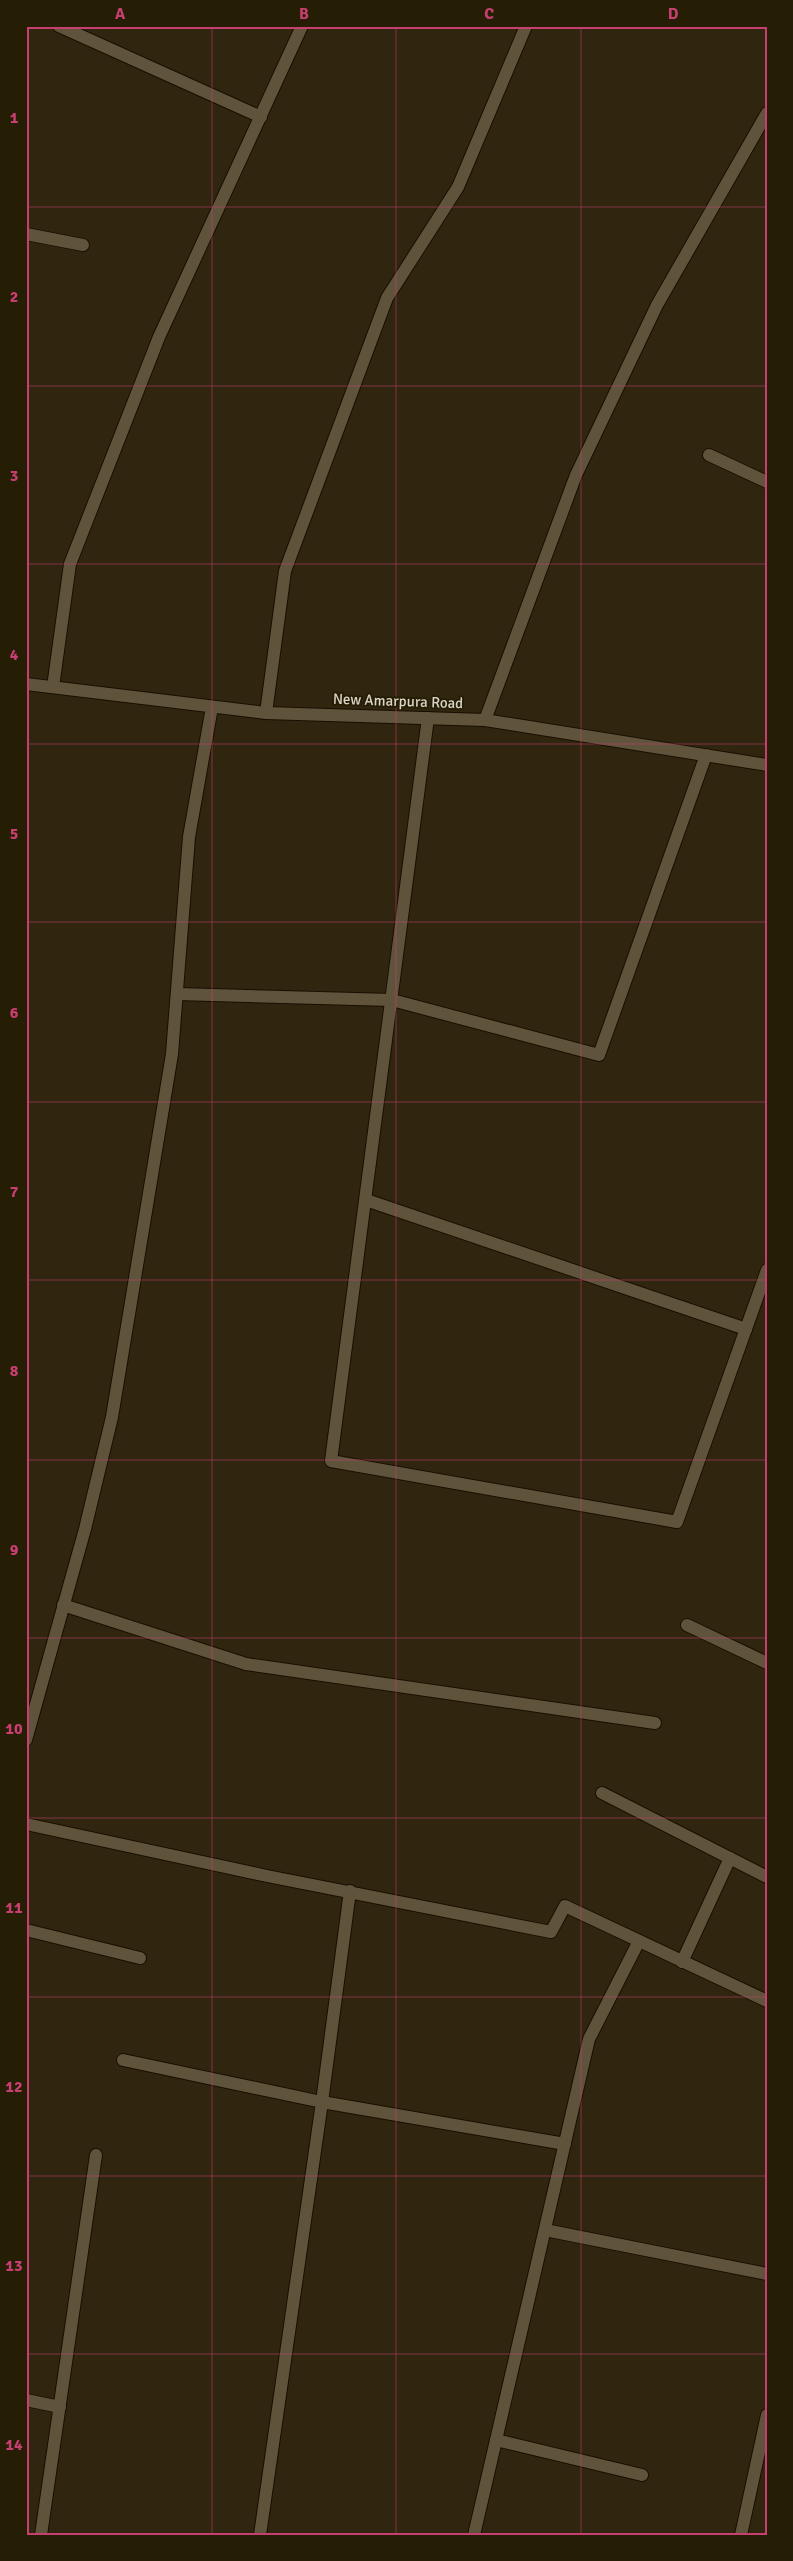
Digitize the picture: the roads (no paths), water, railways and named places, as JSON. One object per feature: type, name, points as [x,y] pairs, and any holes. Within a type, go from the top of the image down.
[{"type":"street","points":[[59,26],[261,117]]},
{"type":"street","points":[[53,687],[70,564],[159,337],[302,26]]},
{"type":"street","points":[[266,713],[285,571],[387,298],[458,187],[526,26]]},
{"type":"street","points":[[485,720],[576,475],[657,305],[767,113]]},
{"type":"street","points":[[26,234],[82,245]]},
{"type":"street","points":[[709,455],[767,482]]},
{"type":"street","name":"New Amarpura Road","points":[[26,684],[266,713],[485,720],[767,765]]},
{"type":"street","points":[[26,1740],[112,1417],[172,1054],[189,837],[212,707]]},
{"type":"street","points":[[428,718],[331,1461],[677,1522],[767,1270]]},
{"type":"street","points":[[177,994],[392,1000],[599,1055],[706,755]]},
{"type":"street","points":[[366,1200],[746,1329]]},
{"type":"street","points":[[63,1605],[246,1664],[655,1723]]},
{"type":"street","points":[[687,1626],[767,1663]]},
{"type":"street","points":[[602,1793],[767,1877]]},
{"type":"street","points":[[26,1824],[551,1932],[565,1906],[767,2002]]},
{"type":"street","points":[[682,1962],[730,1858]]},
{"type":"street","points":[[260,2535],[350,1891]]},
{"type":"street","points":[[26,1930],[140,1958]]},
{"type":"street","points":[[474,2535],[590,2039],[639,1941]]},
{"type":"street","points":[[123,2060],[322,2102],[565,2144]]},
{"type":"street","points":[[41,2535],[96,2156]]},
{"type":"street","points":[[545,2230],[767,2274]]},
{"type":"street","points":[[26,2400],[60,2407]]},
{"type":"street","points":[[741,2535],[767,2414]]},
{"type":"street","points":[[496,2440],[642,2475]]}]
